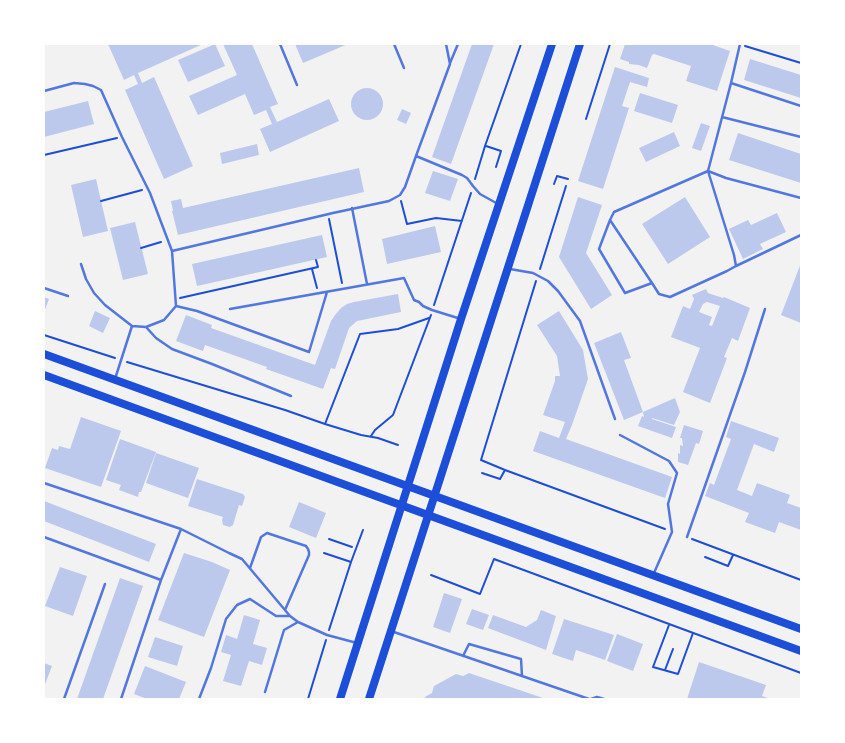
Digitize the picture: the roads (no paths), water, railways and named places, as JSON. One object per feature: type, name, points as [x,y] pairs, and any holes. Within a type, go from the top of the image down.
[{"type":"main road","points":[[340,699],[461,319],[552,44]]},
{"type":"main road","points":[[369,699],[580,44]]},
{"type":"main road","points":[[44,354],[801,629]]},
{"type":"main road","points":[[44,375],[801,651]]},
{"type":"lane","points":[[280,44],[297,85]]},
{"type":"lane","points":[[394,44],[404,68]]},
{"type":"lane","points":[[446,44],[450,64]]},
{"type":"lane","points":[[172,251],[352,208],[389,201],[400,195],[405,187],[458,44]]},
{"type":"lane","points":[[736,266],[734,254],[708,171],[740,44]]},
{"type":"lane","points":[[44,91],[74,83],[93,86],[101,90],[122,137],[150,193],[172,251],[176,306],[164,320],[146,327],[132,326],[105,305],[94,293],[86,279],[81,264]]},
{"type":"lane","points":[[731,83],[801,106]]},
{"type":"lane","points":[[722,116],[801,137]]},
{"type":"lane","points":[[416,156],[462,175],[467,178],[485,198],[499,204]]},
{"type":"lane","points":[[652,283],[625,293],[599,249],[614,212],[708,171],[726,178],[801,198]]},
{"type":"lane","points":[[352,208],[367,284]]},
{"type":"lane","points":[[610,220],[659,294],[670,297],[801,235]]},
{"type":"lane","points":[[508,268],[533,273],[548,281],[558,291],[580,321],[615,419]]},
{"type":"lane","points":[[230,310],[404,278],[414,300],[432,310],[461,319]]},
{"type":"lane","points":[[44,288],[68,296]]},
{"type":"lane","points":[[176,306],[196,311],[309,352],[327,292]]},
{"type":"lane","points":[[687,537],[745,372],[765,309]]},
{"type":"lane","points":[[115,380],[132,326]]},
{"type":"lane","points":[[146,327],[156,338],[172,349],[291,396]]},
{"type":"lane","points":[[620,435],[669,461],[677,473],[668,504],[672,532],[653,576]]},
{"type":"lane","points":[[44,483],[181,529],[242,559],[290,616],[298,622],[327,635],[358,644]]},
{"type":"lane","points":[[122,699],[161,580],[181,529]]},
{"type":"lane","points":[[250,568],[261,537],[267,533],[306,546],[309,555],[285,610]]},
{"type":"lane","points":[[44,537],[161,580]]},
{"type":"lane","points":[[64,699],[105,584]]},
{"type":"lane","points":[[199,699],[211,668],[226,619],[237,605],[250,599],[276,616],[290,616]]},
{"type":"lane","points":[[265,692],[284,630],[298,622]]},
{"type":"lane","points":[[391,631],[590,699],[597,697],[604,699]]},
{"type":"lane","points":[[463,656],[469,644],[521,659],[522,676]]}]
